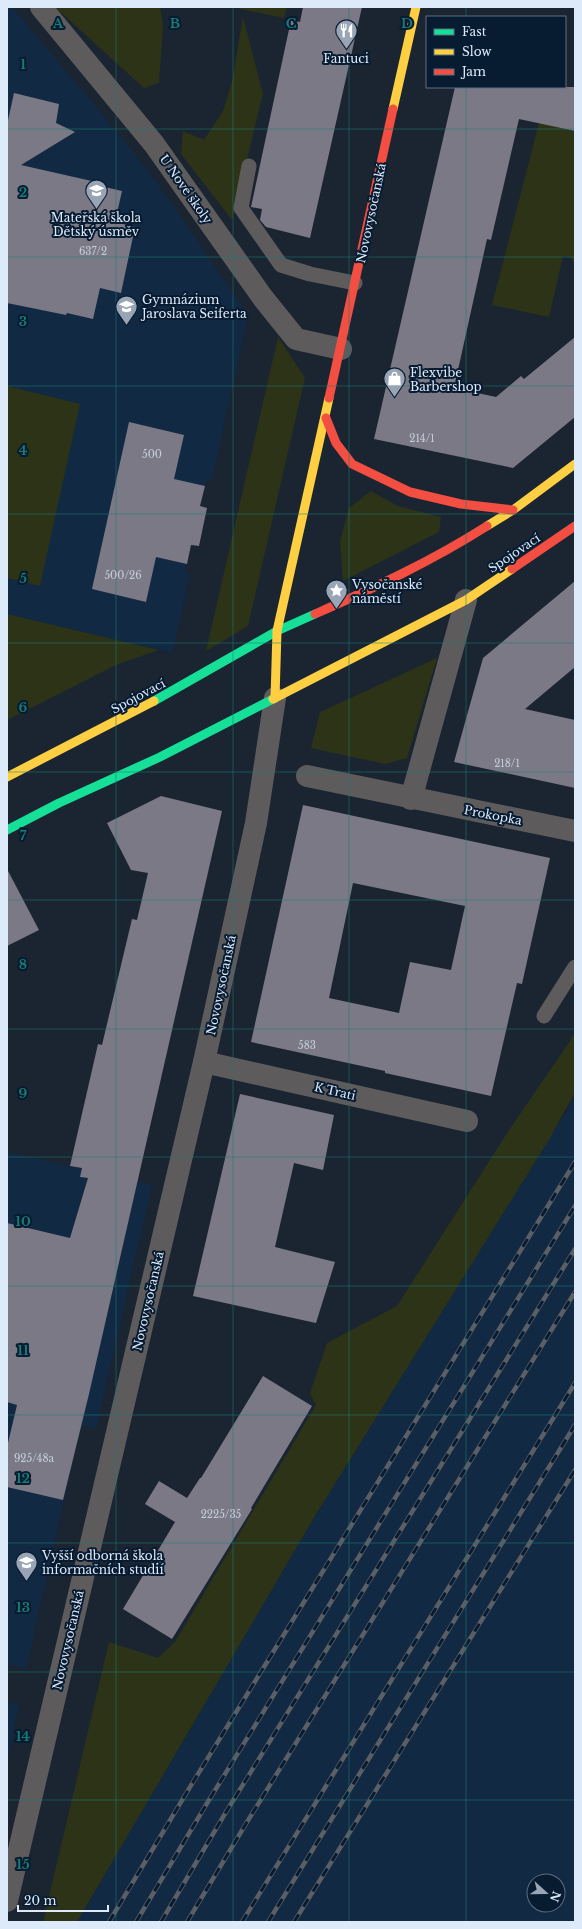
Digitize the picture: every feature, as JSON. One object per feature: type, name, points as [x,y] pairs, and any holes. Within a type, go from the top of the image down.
[{"type":"main road","name":"Novovysočanská","points":[[326,418],[416,7]]},
{"type":"main road","points":[[326,418],[336,443],[352,464],[410,492],[461,504],[513,510]]},
{"type":"main road","points":[[275,698],[277,631],[326,418]]},
{"type":"main road","points":[[277,631],[367,591],[449,550],[513,510],[575,464]]},
{"type":"main road","name":"Spojovací","points":[[466,600],[575,526]]},
{"type":"main road","points":[[7,830],[60,803],[160,757],[466,600]]},
{"type":"main road","name":"Spojovací","points":[[7,777],[169,693],[277,631]]},
{"type":"street","name":"U Nové školy","points":[[41,7],[154,144],[263,298],[296,339],[341,349]]},
{"type":"street","points":[[307,776],[411,799],[466,600]]},
{"type":"street","name":"Novovysočanská","points":[[7,1901],[204,1062],[256,823],[275,698]]},
{"type":"street","name":"Prokopka","points":[[411,799],[575,831]]},
{"type":"street","name":"K Trati","points":[[204,1062],[467,1121]]},
{"type":"lane","points":[[249,166],[240,208],[281,265],[310,274],[355,283]]},
{"type":"lane","points":[[544,1016],[575,967]]},
{"type":"shaded area","name":"Gymnázium Jaroslava Seiferta","points":[[7,7],[12,7],[131,149],[165,194],[248,315],[212,480],[206,482],[200,506],[207,508],[199,546],[191,545],[185,570],[190,575],[172,653],[7,614]]},
{"type":"shaded area","points":[[575,1097],[575,1922],[77,1922],[315,1516]]},
{"type":"shaded area","points":[[7,1152],[152,1185],[96,1429],[81,1426],[26,1669],[7,1664]]},
{"type":"shaded area","points":[[7,1702],[19,1704],[7,1764]]},
{"type":"green space","points":[[55,7],[160,7],[163,25],[159,83],[144,88]]},
{"type":"green space","points":[[240,7],[287,7],[284,18],[240,9]]},
{"type":"green space","points":[[243,17],[263,94],[232,220],[181,154],[183,131],[204,140],[223,111],[232,82]]},
{"type":"green space","points":[[539,123],[575,131],[575,264],[570,257],[563,256],[549,317],[492,305]]},
{"type":"green space","points":[[278,337],[305,378],[248,626],[206,651]]},
{"type":"green space","points":[[7,386],[80,404],[40,586],[7,578]]},
{"type":"green space","points":[[371,491],[398,506],[441,517],[439,532],[343,581],[340,541],[349,508]]},
{"type":"green space","points":[[7,614],[159,650],[118,664],[7,720]]},
{"type":"green space","points":[[437,658],[407,758],[385,764],[311,748],[320,712]]},
{"type":"green space","points":[[575,1032],[575,1092],[550,1138],[315,1516],[77,1922],[43,1922],[109,1642],[158,1658],[175,1642],[316,1405],[310,1393],[327,1343],[397,1306],[509,1130]]},
{"type":"building","points":[[303,7],[362,7],[310,238],[266,227],[260,220],[262,209],[251,207],[291,20],[300,22]]},
{"type":"building","points":[[575,87],[575,131],[519,119],[491,240],[487,239],[454,388],[496,397],[521,376],[524,379],[575,337],[575,417],[513,468],[374,439],[455,88]]},
{"type":"building","name":"Mateřská škola Dětský úsměv","points":[[14,93],[59,104],[56,123],[75,132],[21,165],[96,182],[96,185],[122,191],[115,222],[135,227],[121,293],[100,288],[93,319],[7,303],[7,125]]},
{"type":"building","points":[[129,422],[184,435],[174,479],[205,486],[200,506],[207,508],[199,546],[191,545],[187,564],[156,557],[146,602],[92,589]]},
{"type":"building","points":[[575,581],[575,667],[525,709],[575,720],[575,788],[454,762],[483,658]]},
{"type":"building","points":[[161,796],[222,811],[89,1394],[63,1500],[7,1487],[7,1447],[17,1405],[7,1402],[7,1223],[70,1238],[88,1178],[80,1177],[82,1168],[70,1166],[98,1044],[102,1045],[132,919],[137,920],[148,873],[131,870],[107,823]]},
{"type":"building","points":[[303,805],[550,858],[522,984],[517,983],[491,1096],[251,1042]],"holes":[[[353,883],[465,906],[451,970],[410,962],[399,1013],[329,998]]]},
{"type":"building","points":[[7,869],[39,930],[7,946]]},
{"type":"building","points":[[240,1094],[334,1115],[323,1170],[294,1163],[275,1247],[335,1262],[316,1323],[193,1296]]},
{"type":"building","points":[[263,1376],[312,1406],[251,1508],[252,1509],[172,1639],[123,1609],[175,1522],[145,1504],[159,1481],[187,1498],[201,1478]]},
{"type":"railway","points":[[109,1922],[190,1787],[575,1162]]},
{"type":"railway","points":[[136,1922],[209,1800],[575,1206]]},
{"type":"railway","points":[[161,1922],[226,1812],[575,1249]]},
{"type":"railway","points":[[187,1922],[247,1822],[575,1292]]},
{"type":"railway","points":[[242,1922],[575,1383]]},
{"type":"railway","points":[[268,1922],[575,1425]]},
{"type":"railway","points":[[294,1922],[575,1470]]},
{"type":"traffic: fast","points":[[154,701],[277,631],[315,614]]},
{"type":"traffic: fast","points":[[7,830],[59,803],[160,757],[273,699]]},
{"type":"traffic: slow","points":[[393,109],[416,7]]},
{"type":"traffic: slow","points":[[275,698],[277,631],[329,398]]},
{"type":"traffic: slow","points":[[487,526],[513,510],[575,464]]},
{"type":"traffic: slow","points":[[273,699],[466,600],[512,569]]},
{"type":"traffic: slow","points":[[7,777],[154,701]]},
{"type":"traffic: jam","points":[[329,398],[393,109]]},
{"type":"traffic: jam","points":[[326,418],[336,443],[352,464],[410,492],[461,504],[513,510]]},
{"type":"traffic: jam","points":[[315,614],[402,573],[445,551],[487,526]]},
{"type":"traffic: jam","points":[[512,569],[575,526]]},
{"type":"place","name":"Fantuci","points":[[346,50]]},
{"type":"place","name":"Mateřská škola Dětský úsměv","points":[[96,210]]},
{"type":"place","name":"Gymnázium Jaroslava Seiferta","points":[[127,326]]},
{"type":"place","name":"Flexvibe Barbershop","points":[[394,398]]},
{"type":"place","name":"Vysočanské náměstí","points":[[337,610]]},
{"type":"place","name":"Vyšší odborná škola informačních studií","points":[[27,1582]]}]
